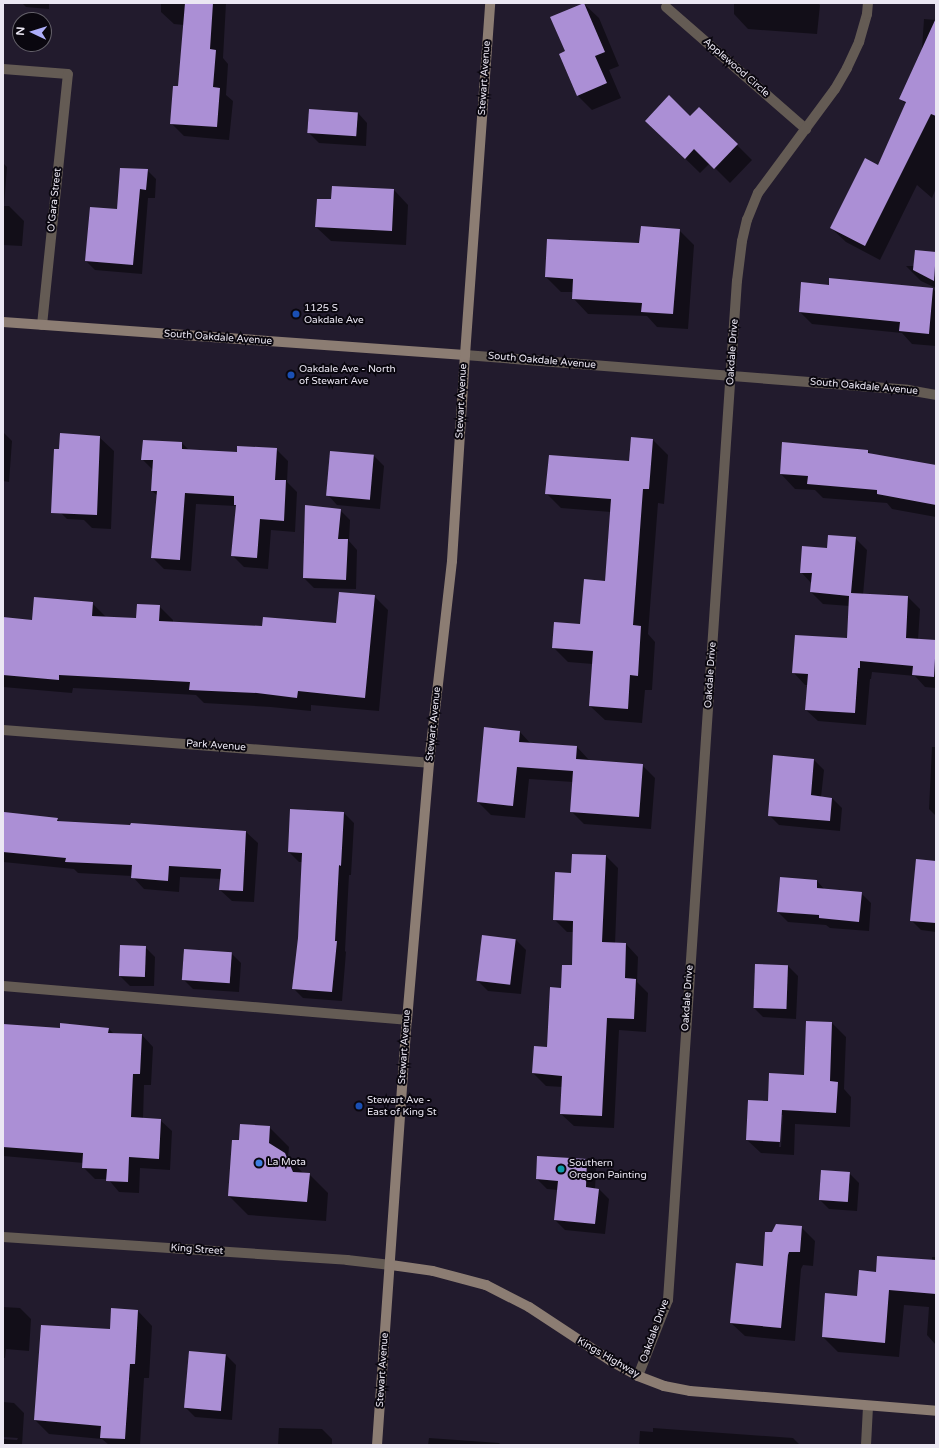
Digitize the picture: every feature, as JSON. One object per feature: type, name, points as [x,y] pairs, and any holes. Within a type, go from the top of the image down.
[{"type":"main road","name":"Stewart Avenue","points":[[377,1445],[391,1265],[407,1020],[429,763],[452,561],[490,3]]},
{"type":"main road","name":"South Oakdale Avenue","points":[[3,322],[465,355]]},
{"type":"main road","name":"Kings Highway","points":[[391,1265],[432,1271],[486,1285],[529,1307],[611,1362],[638,1376],[664,1386],[690,1391],[936,1411]]},
{"type":"street","name":"Oakdale Drive","points":[[638,1376],[668,1300],[737,281],[742,241],[747,220],[758,193],[836,89],[859,42],[867,14],[868,3]]},
{"type":"street","name":"Applewood Circle","points":[[666,7],[806,129]]},
{"type":"street","name":"O'Gara Street","points":[[3,69],[68,74],[42,325]]},
{"type":"street","name":"South Oakdale Avenue","points":[[465,355],[908,390],[936,395]]},
{"type":"street","name":"Park Avenue","points":[[3,730],[429,763]]},
{"type":"street","points":[[3,986],[407,1020]]},
{"type":"street","name":"King Street","points":[[3,1237],[347,1260],[391,1265]]},
{"type":"street","points":[[866,1445],[868,1406]]},
{"type":"building","points":[[185,3],[213,3],[210,49],[216,50],[213,87],[220,88],[217,127],[170,124],[173,86],[178,86]]},
{"type":"building","points":[[584,3],[605,52],[595,56],[607,83],[577,96],[559,54],[565,51],[550,17]]},
{"type":"building","points":[[936,18],[936,116],[931,114],[865,246],[830,228],[865,158],[878,165],[906,102],[899,99]]},
{"type":"building","points":[[669,95],[690,116],[699,107],[738,144],[714,169],[694,149],[685,159],[645,121]]},
{"type":"building","points":[[309,109],[358,112],[356,136],[307,133]]},
{"type":"building","points":[[120,168],[148,169],[146,190],[140,189],[133,265],[85,261],[90,207],[117,209]]},
{"type":"building","points":[[332,186],[394,189],[392,231],[315,227],[317,199],[331,199]]},
{"type":"building","points":[[641,226],[680,229],[673,314],[641,312],[642,303],[572,299],[573,279],[545,277],[547,239],[639,243]]},
{"type":"building","points":[[915,250],[936,252],[934,281],[913,270]]},
{"type":"building","points":[[829,278],[933,288],[929,334],[899,331],[900,322],[799,312],[801,282],[829,285]]},
{"type":"building","points":[[60,433],[100,436],[97,515],[51,513],[54,449],[59,449]]},
{"type":"building","points":[[631,437],[653,439],[649,489],[643,489],[633,625],[641,626],[638,676],[630,675],[628,709],[589,706],[593,651],[552,648],[554,622],[580,624],[584,579],[605,581],[611,499],[545,494],[549,455],[629,461]]},
{"type":"building","points":[[143,440],[182,442],[182,449],[237,452],[237,446],[277,448],[275,480],[286,480],[284,521],[260,519],[257,558],[231,556],[236,505],[234,505],[234,496],[185,493],[180,560],[151,558],[157,491],[151,491],[153,460],[141,460]]},
{"type":"building","points":[[782,442],[868,450],[868,453],[936,465],[936,505],[877,494],[877,490],[807,484],[808,476],[780,474]]},
{"type":"building","points":[[330,451],[374,455],[370,500],[326,496]]},
{"type":"building","points":[[305,505],[341,509],[338,539],[348,539],[346,580],[303,578]]},
{"type":"building","points":[[828,535],[856,537],[851,593],[908,596],[906,638],[936,640],[934,677],[912,675],[913,666],[860,661],[860,668],[858,668],[855,713],[805,710],[808,674],[792,673],[795,635],[847,638],[849,596],[810,592],[812,573],[800,573],[802,546],[827,548]]},
{"type":"building","points":[[339,592],[375,595],[365,698],[298,691],[297,698],[257,693],[189,690],[190,682],[59,675],[59,680],[3,675],[3,617],[32,620],[34,597],[93,602],[92,616],[136,618],[137,604],[160,605],[159,621],[262,626],[263,617],[336,623]]},
{"type":"building","points":[[484,727],[520,731],[519,742],[577,746],[576,759],[643,764],[639,817],[570,812],[573,771],[517,767],[513,806],[477,802]]},
{"type":"building","points":[[773,755],[814,759],[811,795],[832,798],[830,821],[768,816]]},
{"type":"building","points":[[290,809],[344,812],[341,866],[339,865],[335,941],[337,941],[332,992],[292,989],[298,938],[302,853],[288,852]]},
{"type":"building","points":[[4,812],[58,818],[57,821],[130,825],[131,823],[246,831],[243,891],[219,890],[221,869],[169,866],[168,881],[131,878],[132,865],[65,862],[66,858],[3,852]]},
{"type":"building","points":[[572,854],[606,855],[602,942],[626,943],[625,978],[636,979],[634,1019],[607,1018],[602,1116],[560,1114],[562,1076],[532,1073],[534,1046],[547,1047],[550,987],[561,988],[562,965],[572,965],[573,921],[553,920],[555,872],[571,873]]},
{"type":"building","points":[[916,859],[936,861],[936,923],[910,921]]},
{"type":"building","points":[[780,877],[817,880],[817,888],[862,892],[859,922],[819,918],[819,915],[777,912]]},
{"type":"building","points":[[482,935],[516,939],[510,985],[476,981]]},
{"type":"building","points":[[120,945],[146,946],[145,977],[119,976]]},
{"type":"building","points":[[184,949],[232,952],[230,983],[182,980]]},
{"type":"building","points":[[755,964],[788,965],[786,1009],[753,1008]]},
{"type":"building","points":[[806,1021],[832,1022],[830,1081],[838,1082],[836,1113],[782,1110],[780,1142],[746,1140],[748,1100],[768,1101],[769,1073],[804,1075]]},
{"type":"building","points":[[60,1023],[109,1028],[108,1033],[142,1034],[140,1074],[133,1074],[131,1117],[161,1119],[159,1159],[129,1157],[128,1182],[106,1181],[107,1169],[82,1168],[83,1153],[3,1147],[3,1024],[60,1028]]},
{"type":"building","name":"La Mota","points":[[240,1124],[270,1126],[269,1143],[285,1153],[293,1172],[310,1173],[307,1202],[228,1196],[232,1140],[239,1140]]},
{"type":"building","points":[[537,1156],[587,1159],[586,1187],[599,1189],[595,1224],[554,1220],[558,1181],[536,1179]]},
{"type":"building","points":[[821,1170],[850,1172],[848,1202],[819,1200]]},
{"type":"building","points":[[776,1224],[802,1226],[800,1252],[789,1252],[788,1255],[781,1328],[730,1323],[736,1263],[763,1266],[765,1232],[772,1232]]},
{"type":"building","points":[[877,1256],[936,1260],[936,1294],[889,1290],[885,1343],[822,1337],[825,1293],[857,1296],[859,1270],[876,1272]]},
{"type":"building","points":[[111,1308],[138,1310],[135,1364],[130,1364],[125,1439],[100,1438],[101,1426],[34,1420],[41,1325],[110,1329]]},
{"type":"building","points":[[189,1351],[226,1354],[221,1411],[184,1408]]},
{"type":"place","name":"1125 S Oakdale Ave","points":[[296,314]]},
{"type":"place","name":"Oakdale Ave - North of Stewart Ave","points":[[291,375]]},
{"type":"place","name":"Stewart Ave - East of King St","points":[[359,1106]]},
{"type":"place","name":"La Mota","points":[[259,1163]]},
{"type":"place","name":"Southern Oregon Painting","points":[[561,1169]]}]
